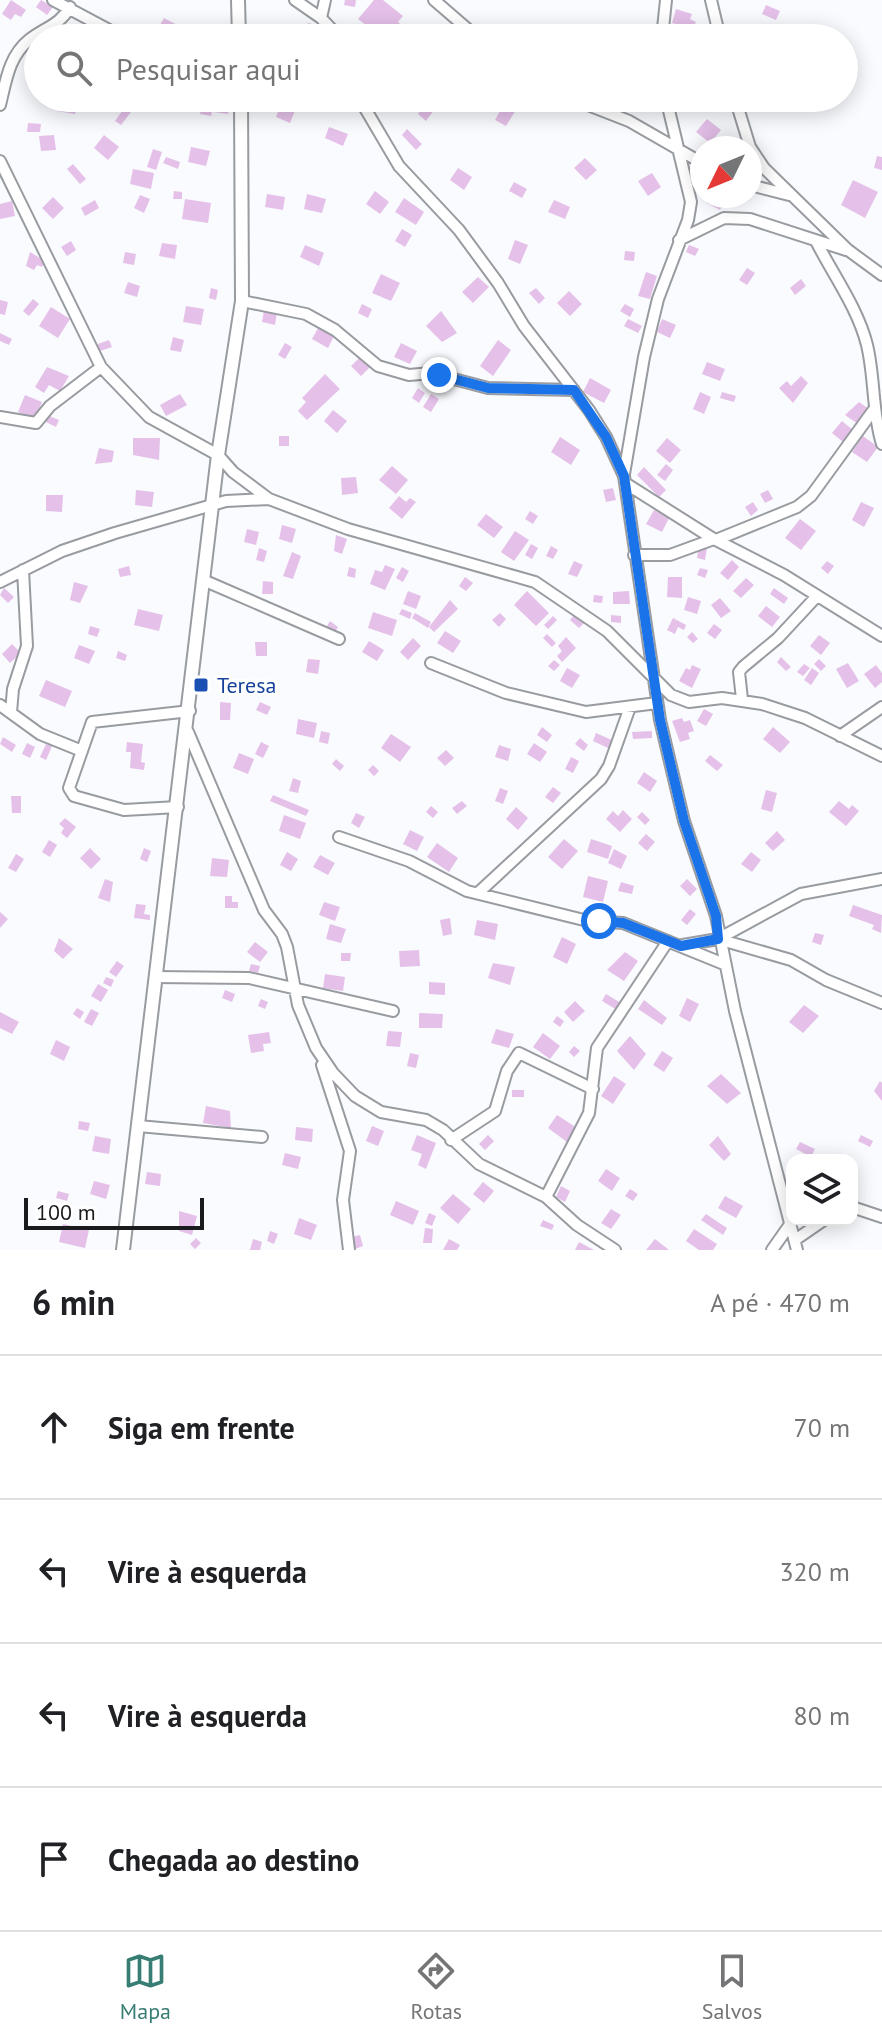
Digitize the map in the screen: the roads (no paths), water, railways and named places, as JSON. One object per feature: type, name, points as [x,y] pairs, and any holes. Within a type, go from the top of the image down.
[{"type":"street","points":[[53,0],[100,24]]},
{"type":"street","points":[[238,0],[239,24]]},
{"type":"street","points":[[295,0],[327,24]]},
{"type":"street","points":[[321,18],[325,0]]},
{"type":"street","points":[[434,0],[462,24]]},
{"type":"street","points":[[663,24],[666,0]]},
{"type":"street","points":[[711,0],[717,24]]},
{"type":"street","points":[[56,24],[70,7]]},
{"type":"street","points":[[0,105],[10,65],[24,45]]},
{"type":"street","points":[[123,1250],[188,732],[218,455],[242,301],[241,112]]},
{"type":"street","points":[[367,112],[399,166],[459,230],[498,283],[524,326],[574,390],[606,437],[624,479],[657,703],[684,821],[716,916],[724,964],[786,1204]]},
{"type":"street","points":[[606,112],[629,121],[690,156]]},
{"type":"street","points":[[624,479],[644,357],[658,299],[691,202],[669,112]]},
{"type":"street","points":[[739,112],[750,147],[778,184],[848,250],[882,275]]},
{"type":"street","points":[[0,161],[101,367],[149,417],[218,455],[233,472],[269,499],[361,533],[535,582],[607,631],[631,653],[654,683],[671,695],[689,702],[742,699],[805,718],[882,756]]},
{"type":"street","points":[[762,188],[795,197]]},
{"type":"street","points":[[679,240],[724,218],[750,219],[817,243],[848,250]]},
{"type":"street","points":[[817,243],[859,320],[872,372],[882,444]]},
{"type":"street","points":[[242,301],[306,314],[335,330],[378,366],[409,375],[431,373],[488,388],[574,390]]},
{"type":"street","points":[[0,417],[36,423],[68,390],[101,367]]},
{"type":"street","points":[[634,555],[670,555],[797,507],[811,496],[875,408]]},
{"type":"street","points":[[624,479],[715,539],[882,636]]},
{"type":"street","points":[[0,582],[85,542],[236,499],[269,499]]},
{"type":"street","points":[[11,712],[13,689],[27,646],[23,570]]},
{"type":"street","points":[[203,580],[339,639]]},
{"type":"street","points":[[742,699],[739,672],[778,638],[817,596]]},
{"type":"street","points":[[431,663],[506,693],[586,712],[657,703]]},
{"type":"street","points":[[0,705],[40,734],[82,751]]},
{"type":"street","points":[[478,893],[601,779],[609,766],[630,707]]},
{"type":"street","points":[[840,736],[882,707]]},
{"type":"street","points":[[178,807],[124,810],[74,796],[69,788],[92,722],[190,711]]},
{"type":"street","points":[[188,732],[264,910],[282,934],[294,989],[350,1151],[343,1200],[349,1250]]},
{"type":"street","points":[[339,837],[389,853],[478,893],[588,921],[623,923],[724,964]]},
{"type":"street","points":[[681,946],[718,939],[801,894],[882,879]]},
{"type":"street","points":[[718,939],[791,960],[826,980],[882,1003]]},
{"type":"street","points":[[546,1197],[589,1113],[597,1048],[668,941]]},
{"type":"street","points":[[155,977],[249,978],[393,1011]]},
{"type":"street","points":[[316,1048],[333,1073],[370,1107],[426,1120],[479,1164],[546,1197],[577,1225],[615,1250]]},
{"type":"street","points":[[451,1140],[495,1111],[507,1071],[519,1053],[593,1089]]},
{"type":"street","points":[[138,1126],[262,1137]]},
{"type":"street","points":[[858,1209],[882,1217]]},
{"type":"street","points":[[772,1250],[789,1226]]},
{"type":"street","points":[[796,1245],[817,1226]]},
{"type":"place","name":"Teresa","points":[[201,685]]}]
